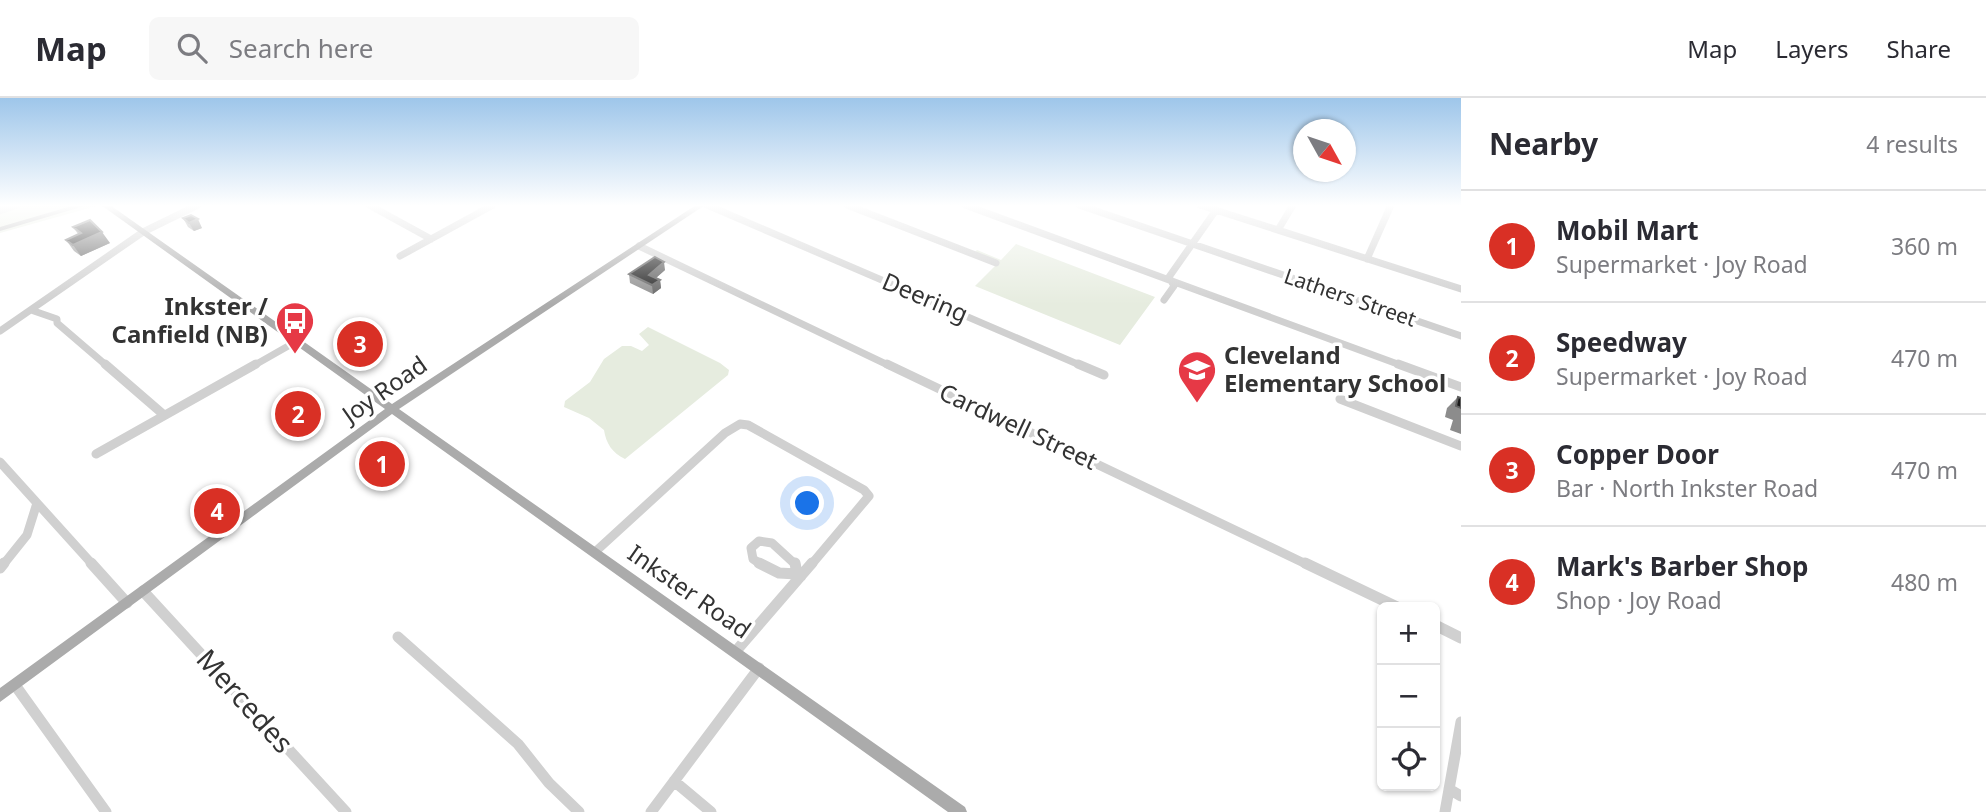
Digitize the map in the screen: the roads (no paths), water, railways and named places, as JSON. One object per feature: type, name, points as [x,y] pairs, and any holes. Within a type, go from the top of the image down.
[{"type":"main road","name":"Inkster Road","points":[[153,238],[736,651],[755,673],[960,812]]},
{"type":"main road","name":"Joy Road","points":[[0,695],[393,408],[651,238]]},
{"type":"street","points":[[0,331],[135,238]]},
{"type":"street","name":"Deering","points":[[785,238],[1104,375]]},
{"type":"street","points":[[933,238],[996,263]]},
{"type":"street","points":[[1055,238],[1461,387]]},
{"type":"street","name":"Lathers Street","points":[[1176,238],[1461,336]]},
{"type":"street","points":[[1164,300],[1174,286],[1169,277],[1196,238]]},
{"type":"street","points":[[1304,238],[1461,289]]},
{"type":"street","points":[[1367,259],[1376,238]]},
{"type":"street","points":[[400,256],[431,239]]},
{"type":"street","name":"Cardwell Street","points":[[639,246],[1387,602]]},
{"type":"street","points":[[28,312],[57,323],[164,415]]},
{"type":"street","points":[[96,453],[297,341]]},
{"type":"street","points":[[1340,399],[1461,446]]},
{"type":"street","points":[[595,552],[735,425],[748,425],[862,489],[869,496],[736,651]]},
{"type":"street","points":[[0,462],[127,603]]},
{"type":"street","points":[[0,568],[27,536],[37,503]]},
{"type":"street","points":[[759,541],[772,543],[796,564],[799,575],[785,576],[770,569],[753,559],[751,548],[759,541]]},
{"type":"street","name":"Mercedes","points":[[143,590],[346,812]]},
{"type":"street","points":[[1440,628],[1461,638]]},
{"type":"street","points":[[398,637],[518,744],[549,783],[579,812]]},
{"type":"street","points":[[651,812],[755,673]]},
{"type":"street","points":[[15,685],[106,812]]},
{"type":"street","points":[[1445,812],[1455,793],[1461,723]]},
{"type":"street","points":[[674,781],[711,812]]},
{"type":"place","name":"Copper Door","points":[[360,344]]},
{"type":"place","name":"Inkster / Canfield (NB)","points":[[295,355]]},
{"type":"place","name":"Cleveland Elementary School","points":[[1197,404]]},
{"type":"place","name":"Speedway","points":[[298,414]]},
{"type":"place","name":"Mobil Mart","points":[[382,464]]},
{"type":"place","name":"Mark's Barber Shop","points":[[217,511]]}]
